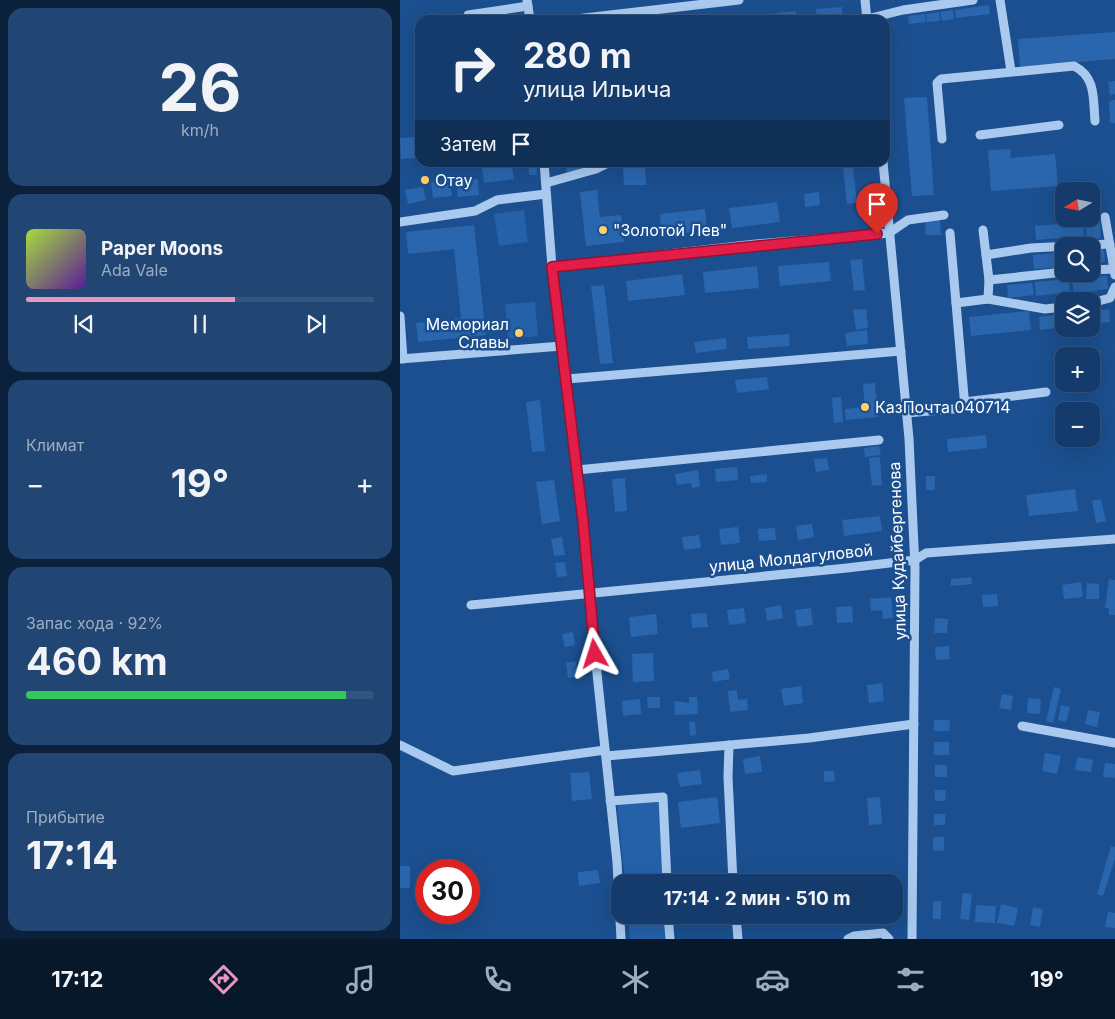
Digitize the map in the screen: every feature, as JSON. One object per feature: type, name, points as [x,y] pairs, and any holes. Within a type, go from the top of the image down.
[{"type":"street","points":[[610,15],[739,0]]},
{"type":"street","points":[[865,0],[866,15]]},
{"type":"street","points":[[885,15],[903,10],[973,0]]},
{"type":"street","points":[[1000,0],[1011,71]]},
{"type":"street","points":[[487,15],[528,3]]},
{"type":"street","points":[[942,139],[937,83],[941,79],[1074,66],[1084,71],[1090,81],[1095,121]]},
{"type":"street","points":[[980,136],[1060,125]]},
{"type":"street","points":[[544,167],[552,267],[577,470],[610,801],[621,939]]},
{"type":"street","points":[[546,183],[601,167]]},
{"type":"street","name":"улица Кудайбергенова","points":[[883,167],[906,413],[914,560],[912,939]]},
{"type":"street","points":[[400,222],[475,211],[497,200],[546,194]]},
{"type":"street","points":[[552,267],[756,244],[889,233],[908,220],[944,215]]},
{"type":"street","points":[[1100,271],[1114,272],[1105,217]]},
{"type":"street","points":[[983,230],[989,280],[988,299]]},
{"type":"street","points":[[906,413],[965,408],[950,233]]},
{"type":"street","points":[[986,255],[1031,248],[1110,244]]},
{"type":"street","points":[[989,280],[1055,273]]},
{"type":"street","points":[[1100,301],[1110,298],[1115,287]]},
{"type":"street","points":[[956,303],[988,299],[1045,309],[1055,308]]},
{"type":"street","points":[[400,316],[402,359],[562,346]]},
{"type":"street","points":[[567,380],[901,351]]},
{"type":"street","points":[[964,402],[1046,392]]},
{"type":"street","points":[[577,470],[879,440]]},
{"type":"street","name":"улица Молдагуловой","points":[[471,605],[914,560],[926,553],[1115,539]]},
{"type":"street","points":[[400,745],[453,770],[605,753],[729,745],[914,724]]},
{"type":"street","points":[[1022,726],[1115,743]]},
{"type":"street","points":[[729,745],[728,777],[733,874]]},
{"type":"street","points":[[610,801],[663,797],[667,874]]},
{"type":"street","points":[[669,924],[670,939]]},
{"type":"street","points":[[737,924],[738,939]]},
{"type":"street","points":[[848,939],[854,936],[883,933],[889,939]]},
{"type":"shaded area","points":[[524,210],[528,242],[499,246],[494,214]]},
{"type":"shaded area","points":[[535,302],[538,336],[508,339],[505,304]]},
{"type":"shaded area","points":[[660,800],[664,874],[624,874],[617,804]]},
{"type":"shaded area","points":[[629,924],[666,924],[667,939],[630,939]]},
{"type":"building","points":[[989,5],[990,14],[956,18],[955,10]]},
{"type":"building","points":[[842,7],[843,15],[817,15],[816,9]]},
{"type":"building","points":[[953,10],[954,19],[942,21],[940,12]]},
{"type":"building","points":[[796,11],[796,15],[768,15]]},
{"type":"building","points":[[939,12],[940,21],[927,22],[926,14]]},
{"type":"building","points":[[925,14],[926,22],[909,24],[908,16]]},
{"type":"building","points":[[1115,32],[1115,59],[1020,67],[1018,39]]},
{"type":"building","points":[[1115,81],[1115,94],[1110,95],[1108,82]]},
{"type":"building","points":[[927,97],[934,195],[912,196],[904,98]]},
{"type":"building","points":[[1115,100],[1115,123],[1110,123],[1109,101]]},
{"type":"building","points":[[414,137],[415,158],[401,159],[400,138]]},
{"type":"building","points":[[1010,149],[1011,158],[1055,154],[1058,182],[1055,182],[1055,186],[991,191],[988,150]]},
{"type":"building","points":[[482,167],[512,167],[514,179],[484,183]]},
{"type":"building","points":[[528,167],[536,167],[537,175],[529,175]]},
{"type":"building","points":[[566,167],[583,167],[583,170],[567,173]]},
{"type":"building","points":[[623,167],[645,167],[646,185],[624,185]]},
{"type":"building","points":[[853,167],[857,203],[847,204],[843,168]]},
{"type":"building","points":[[478,179],[479,195],[458,197],[456,181]]},
{"type":"building","points":[[450,180],[452,196],[433,198],[431,182]]},
{"type":"building","points":[[423,187],[426,200],[408,204],[405,190]]},
{"type":"building","name":"\"Золотой Лев\"","points":[[597,190],[600,217],[621,215],[624,242],[586,246],[580,192]]},
{"type":"building","points":[[819,192],[820,205],[805,207],[804,194]]},
{"type":"building","points":[[777,202],[780,222],[732,228],[729,208]]},
{"type":"building","points":[[705,209],[707,231],[661,235],[660,214]]},
{"type":"building","points":[[940,220],[941,235],[926,235],[925,221]]},
{"type":"building","points":[[1100,222],[1101,238],[1087,237],[1086,228],[1100,228]]},
{"type":"building","points":[[1055,224],[1055,228],[1083,228],[1084,236],[1036,240],[1035,226]]},
{"type":"building","points":[[474,225],[486,335],[418,342],[416,323],[461,318],[454,249],[408,254],[406,232]]},
{"type":"building","points":[[1104,247],[1105,262],[1100,263],[1100,248]]},
{"type":"building","points":[[1055,253],[1055,268],[1034,269],[1033,255]]},
{"type":"building","points":[[862,259],[865,290],[854,291],[850,260]]},
{"type":"building","points":[[829,262],[831,281],[780,286],[778,266]]},
{"type":"building","points":[[757,266],[759,288],[705,293],[703,272]]},
{"type":"building","points":[[682,274],[685,295],[628,301],[626,281]]},
{"type":"building","points":[[1107,276],[1108,289],[1074,292],[1072,282],[1100,282],[1100,277]]},
{"type":"building","points":[[1055,280],[1055,282],[1069,282],[1070,292],[1055,292],[1055,294],[1036,296],[1035,282]]},
{"type":"building","points":[[1032,283],[1034,295],[1008,298],[1007,285]]},
{"type":"building","points":[[604,285],[613,363],[600,364],[591,286]]},
{"type":"building","points":[[866,309],[868,328],[856,330],[853,310]]},
{"type":"building","points":[[1109,309],[1110,322],[1100,323],[1100,310]]},
{"type":"building","points":[[1029,311],[1031,330],[971,336],[969,317]]},
{"type":"building","points":[[1055,315],[1055,328],[1040,330],[1039,317]]},
{"type":"building","points":[[867,330],[868,344],[847,346],[845,333]]},
{"type":"building","points":[[789,334],[790,346],[748,349],[747,337]]},
{"type":"building","points":[[726,338],[727,349],[696,353],[694,342]]},
{"type":"building","points":[[767,377],[769,389],[737,393],[735,380]]},
{"type":"building","points":[[875,383],[878,417],[846,420],[845,409],[865,407],[863,384]]},
{"type":"building","points":[[841,397],[843,422],[834,423],[832,398]]},
{"type":"building","points":[[540,400],[545,451],[532,452],[526,402]]},
{"type":"building","points":[[986,435],[987,448],[948,452],[947,439]]},
{"type":"building","points":[[879,446],[881,455],[865,457],[864,448]]},
{"type":"building","points":[[880,457],[882,485],[872,486],[869,458]]},
{"type":"building","points":[[827,458],[829,470],[816,472],[814,459]]},
{"type":"building","points":[[737,467],[738,480],[716,482],[715,469]]},
{"type":"building","points":[[698,470],[700,487],[692,488],[691,483],[677,485],[675,474]]},
{"type":"building","points":[[767,474],[767,482],[751,483],[750,476]]},
{"type":"building","points":[[926,476],[935,476],[935,490],[926,490]]},
{"type":"building","points":[[625,478],[627,511],[615,512],[612,479]]},
{"type":"building","points":[[554,480],[560,521],[542,524],[536,482]]},
{"type":"building","points":[[1075,489],[1078,511],[1029,516],[1026,495]]},
{"type":"building","points":[[1101,499],[1106,521],[1096,523],[1092,501]]},
{"type":"building","points":[[880,516],[882,531],[844,536],[842,520]]},
{"type":"building","points":[[812,524],[814,537],[798,540],[796,526]]},
{"type":"building","points":[[738,527],[740,543],[721,545],[719,529]]},
{"type":"building","points":[[775,528],[776,540],[759,541],[758,529]]},
{"type":"building","points":[[699,535],[701,548],[684,550],[682,537]]},
{"type":"building","points":[[562,537],[565,555],[554,556],[551,539]]},
{"type":"building","points":[[565,562],[567,576],[557,577],[555,563]]},
{"type":"building","points":[[971,577],[972,584],[951,586],[951,579]]},
{"type":"building","points":[[1109,579],[1115,580],[1115,615],[1109,615],[1109,608],[1105,608]]},
{"type":"building","points":[[1081,582],[1083,597],[1064,599],[1062,585]]},
{"type":"building","points":[[1087,583],[1099,584],[1099,599],[1086,599]]},
{"type":"building","points":[[997,594],[998,606],[983,607],[982,595]]},
{"type":"building","points":[[891,597],[893,618],[883,619],[882,610],[871,611],[870,599]]},
{"type":"building","points":[[781,605],[783,618],[767,621],[765,608]]},
{"type":"building","points":[[852,606],[853,622],[837,623],[836,607]]},
{"type":"building","points":[[744,608],[746,623],[729,625],[727,610]]},
{"type":"building","points":[[811,608],[813,625],[797,627],[795,610]]},
{"type":"building","points":[[706,613],[708,627],[692,628],[691,614]]},
{"type":"building","points":[[656,614],[658,634],[631,637],[629,617]]},
{"type":"building","points":[[935,618],[948,619],[947,633],[934,633]]},
{"type":"building","points":[[573,632],[575,645],[565,647],[562,634]]},
{"type":"building","points":[[949,646],[950,659],[936,660],[935,647]]},
{"type":"building","points":[[653,653],[654,681],[633,682],[632,654]]},
{"type":"building","points":[[576,661],[578,676],[568,678],[566,663]]},
{"type":"building","points":[[728,669],[730,679],[713,682],[712,672]]},
{"type":"building","points":[[882,683],[884,701],[869,703],[867,685]]},
{"type":"building","points":[[801,686],[803,703],[784,706],[781,689]]},
{"type":"building","points":[[1054,687],[1061,689],[1053,723],[1046,721]]},
{"type":"building","points":[[737,690],[738,700],[747,699],[748,710],[730,712],[728,691]]},
{"type":"building","points":[[1002,694],[1013,696],[1011,710],[999,708]]},
{"type":"building","points":[[647,697],[660,697],[660,708],[648,708]]},
{"type":"building","points":[[689,697],[697,697],[698,714],[675,715],[674,701],[689,703]]},
{"type":"building","points":[[1028,698],[1041,699],[1040,714],[1027,713]]},
{"type":"building","points":[[640,699],[641,714],[623,716],[622,701]]},
{"type":"building","points":[[1061,705],[1070,707],[1066,722],[1058,720]]},
{"type":"building","points":[[1088,710],[1100,712],[1097,727],[1085,724]]},
{"type":"building","points":[[934,720],[950,720],[949,731],[934,731]]},
{"type":"building","points":[[689,722],[695,722],[696,735],[690,736]]},
{"type":"building","points":[[934,742],[949,742],[949,755],[934,755]]},
{"type":"building","points":[[1045,753],[1061,756],[1057,774],[1042,771]]},
{"type":"building","points":[[760,756],[762,772],[745,774],[743,759]]},
{"type":"building","points":[[1077,757],[1093,760],[1091,772],[1075,770]]},
{"type":"building","points":[[1105,763],[1115,764],[1115,778],[1103,777]]},
{"type":"building","points":[[935,765],[947,765],[947,777],[935,777]]},
{"type":"building","points":[[700,770],[702,784],[680,787],[677,773]]},
{"type":"building","points":[[824,771],[834,771],[835,781],[824,782]]},
{"type":"building","points":[[589,772],[592,799],[572,801],[570,773]]},
{"type":"building","points":[[935,790],[946,790],[945,801],[935,801]]},
{"type":"building","points":[[717,797],[720,823],[681,828],[678,802]]},
{"type":"building","points":[[880,797],[882,824],[869,825],[867,798]]},
{"type":"building","points":[[934,814],[945,814],[945,825],[934,825]]},
{"type":"building","points":[[933,837],[944,837],[944,851],[933,850]]},
{"type":"building","points":[[1111,846],[1115,847],[1115,859],[1103,896],[1097,894]]},
{"type":"building","points":[[400,866],[410,866],[410,888],[400,888]]},
{"type":"building","points":[[598,870],[600,883],[579,886],[578,872]]},
{"type":"building","points":[[963,893],[972,894],[969,920],[960,919]]},
{"type":"building","points":[[933,901],[941,901],[941,919],[933,919]]},
{"type":"building","points":[[1001,904],[1018,908],[1014,926],[997,923]]},
{"type":"building","points":[[976,905],[996,906],[995,923],[975,922]]},
{"type":"building","points":[[1033,907],[1043,909],[1040,927],[1030,925]]},
{"type":"building","points":[[1108,912],[1115,913],[1115,928],[1105,927]]},
{"type":"place","name":"Отау","points":[[425,180]]},
{"type":"place","name":"\"Золотой Лев\"","points":[[603,230]]},
{"type":"place","name":"Мемориал Славы","points":[[519,333]]},
{"type":"place","name":"КазПочта 040714","points":[[865,407]]},
{"type":"route","points":[[595,654],[571,412],[552,267],[756,244],[877,234]]}]
